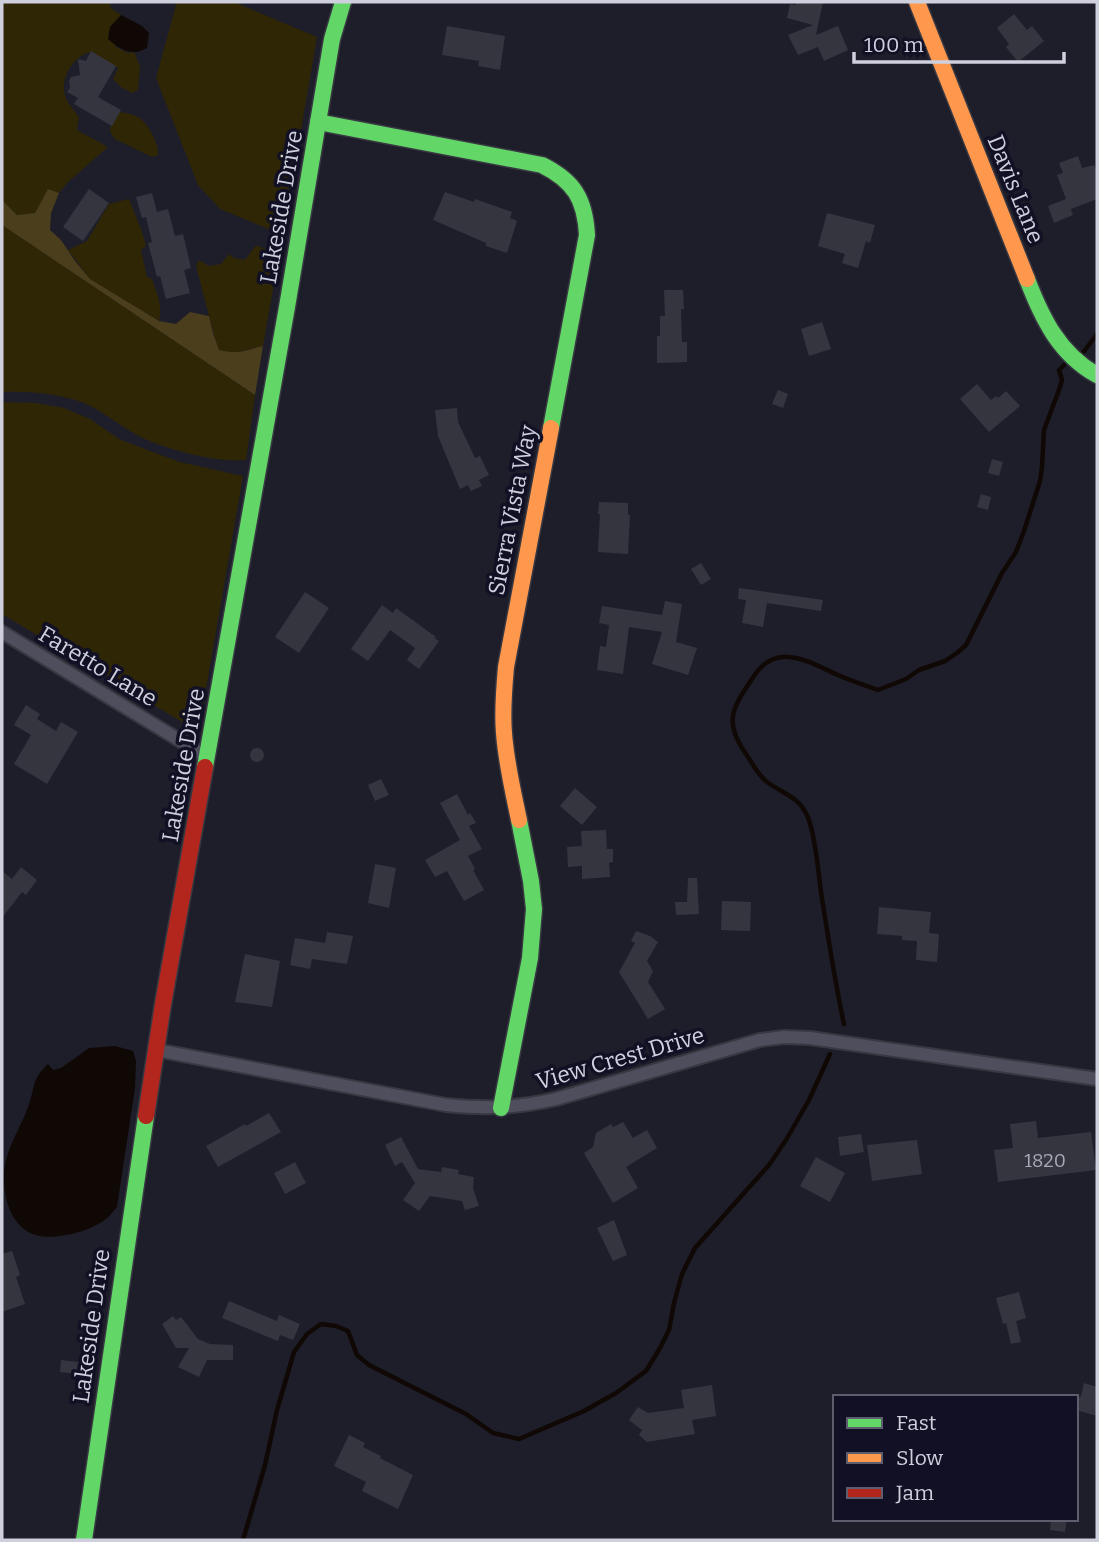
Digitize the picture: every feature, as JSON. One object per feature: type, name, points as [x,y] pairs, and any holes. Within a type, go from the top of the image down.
[{"type":"street","name":"Lakeside Drive","points":[[84,1540],[156,1050],[332,39],[343,2]]},
{"type":"street","name":"Davis Lane","points":[[916,2],[1039,309],[1060,345],[1097,375]]},
{"type":"street","name":"Sierra Vista Way","points":[[318,122],[542,165],[555,171],[572,186],[584,206],[587,221],[587,235],[506,667],[503,700],[505,744],[534,909],[530,958],[501,1108]]},
{"type":"street","name":"Faretto Lane","points":[[2,632],[207,757]]},
{"type":"street","name":"View Crest Drive","points":[[156,1050],[446,1105],[475,1108],[501,1108],[556,1099],[760,1040],[784,1037],[810,1038],[1097,1079]]},
{"type":"shaded area","points":[[2,2],[109,2],[111,8],[121,15],[110,27],[116,47],[128,53],[134,52],[140,66],[138,90],[132,93],[113,79],[118,68],[90,52],[79,58],[70,68],[65,79],[64,92],[79,117],[77,130],[108,147],[59,193],[48,189],[35,213],[17,215],[2,200]]},
{"type":"shaded area","points":[[172,2],[234,2],[317,37],[283,235],[220,209],[198,185],[156,78],[176,5]]},
{"type":"shaded area","points":[[121,15],[142,26],[149,33],[147,48],[136,52],[126,51],[108,39],[110,27]]},
{"type":"shaded area","points":[[119,112],[134,115],[148,127],[158,155],[152,157],[115,139],[110,132],[111,125]]},
{"type":"shaded area","points":[[48,189],[59,193],[51,213],[50,230],[61,240],[90,279],[159,321],[176,324],[190,312],[209,316],[219,350],[237,352],[263,346],[255,395],[2,225],[2,200],[17,215],[35,213]]},
{"type":"shaded area","points":[[129,199],[146,245],[141,250],[147,277],[152,279],[159,300],[159,321],[90,279],[68,250],[87,241],[109,204]]},
{"type":"shaded area","points":[[2,225],[255,395],[246,460],[205,457],[161,445],[137,435],[96,409],[62,396],[2,392]]},
{"type":"shaded area","points":[[256,245],[279,255],[263,346],[235,354],[218,350],[196,266],[199,260],[209,266],[221,264],[229,254],[245,260]]},
{"type":"shaded area","points":[[2,402],[36,403],[64,408],[90,419],[119,439],[155,453],[180,462],[243,476],[203,706],[191,723],[184,723],[2,614]]},
{"type":"shaded area","points":[[115,1046],[133,1051],[136,1061],[135,1088],[117,1207],[102,1222],[82,1231],[50,1237],[31,1233],[18,1223],[9,1208],[4,1172],[8,1153],[28,1107],[36,1080],[48,1064],[53,1070],[61,1068],[89,1048]]},
{"type":"building","points":[[796,2],[823,2],[816,35],[838,26],[848,50],[824,61],[818,47],[798,55],[788,35],[813,25],[787,18],[790,4],[796,5]]},
{"type":"building","points":[[1014,14],[1027,30],[1032,26],[1044,41],[1018,62],[1006,47],[1009,44],[997,28]]},
{"type":"building","points":[[447,26],[505,36],[500,70],[478,66],[479,61],[442,55]]},
{"type":"building","points":[[91,51],[116,66],[98,97],[121,110],[112,126],[74,104],[78,98],[67,92],[71,77],[80,75],[78,59],[86,61]]},
{"type":"building","points":[[1078,156],[1082,168],[1094,165],[1097,172],[1097,199],[1071,209],[1073,215],[1054,223],[1048,206],[1066,199],[1057,175],[1063,173],[1059,163]]},
{"type":"building","points":[[89,189],[109,203],[83,241],[63,227]]},
{"type":"building","points":[[445,192],[512,212],[510,218],[517,221],[507,253],[486,246],[486,243],[433,220]]},
{"type":"building","points":[[152,193],[157,212],[168,209],[175,236],[183,234],[191,268],[184,270],[190,293],[166,299],[160,276],[157,277],[148,243],[152,242],[146,217],[142,218],[136,197]]},
{"type":"building","points":[[827,213],[875,225],[870,243],[866,241],[858,268],[842,263],[845,254],[818,246]]},
{"type":"building","points":[[664,290],[683,290],[682,342],[687,342],[687,362],[657,363],[660,316],[665,316]]},
{"type":"building","points":[[822,322],[831,349],[809,356],[801,329]]},
{"type":"building","points":[[977,384],[991,400],[1006,391],[1020,406],[989,432],[960,399]]},
{"type":"building","points":[[778,390],[788,394],[783,408],[772,404]]},
{"type":"building","points":[[457,408],[458,422],[475,458],[480,456],[489,475],[479,480],[482,486],[471,491],[468,485],[460,489],[438,436],[435,410]]},
{"type":"building","points":[[992,459],[1003,462],[999,476],[988,473]]},
{"type":"building","points":[[981,494],[991,497],[988,510],[977,507]]},
{"type":"building","points":[[599,502],[628,503],[628,554],[598,552]]},
{"type":"building","points":[[701,563],[711,579],[701,585],[691,569]]},
{"type":"building","points":[[739,588],[823,600],[821,611],[767,603],[763,627],[742,623],[746,600],[738,599]]},
{"type":"building","points":[[305,592],[329,608],[299,653],[275,637]]},
{"type":"building","points":[[665,601],[682,604],[676,642],[697,648],[688,675],[652,664],[662,632],[629,627],[623,674],[597,670],[600,646],[606,647],[609,625],[599,623],[602,606],[662,615]]},
{"type":"building","points":[[382,605],[393,613],[396,608],[439,641],[419,669],[407,660],[415,648],[390,630],[368,661],[351,649]]},
{"type":"building","points":[[26,705],[40,714],[37,719],[56,731],[61,722],[78,732],[47,784],[14,764],[31,735],[14,725]]},
{"type":"building","points":[[257,748],[262,750],[262,760],[257,762],[252,760],[250,755],[252,750]]},
{"type":"building","points":[[381,779],[389,795],[375,801],[368,785]]},
{"type":"building","points":[[575,788],[597,807],[582,825],[560,806]]},
{"type":"building","points":[[457,794],[468,815],[470,813],[476,823],[469,826],[482,849],[468,856],[484,890],[464,901],[447,871],[435,877],[425,860],[460,840],[440,803]]},
{"type":"building","points":[[606,830],[607,849],[613,849],[613,862],[609,863],[610,877],[582,879],[582,866],[568,867],[567,847],[582,846],[581,831]]},
{"type":"building","points":[[375,864],[396,868],[389,908],[368,903]]},
{"type":"building","points":[[21,867],[37,880],[26,895],[22,892],[2,918],[2,871],[12,879]]},
{"type":"building","points":[[688,878],[697,878],[699,914],[676,915],[675,902],[687,902]]},
{"type":"building","points":[[722,901],[751,902],[750,931],[721,930]]},
{"type":"building","points":[[879,907],[931,912],[929,933],[939,934],[937,962],[916,960],[917,941],[902,940],[902,936],[877,934]]},
{"type":"building","points":[[636,931],[658,942],[647,961],[653,971],[648,982],[665,1009],[648,1019],[619,972],[635,943],[631,941]]},
{"type":"building","points":[[327,932],[353,936],[347,964],[312,959],[310,969],[290,965],[295,938],[325,943]]},
{"type":"building","points":[[245,954],[280,961],[272,1007],[235,1002]]},
{"type":"building","points":[[269,1113],[281,1132],[218,1167],[206,1146]]},
{"type":"building","points":[[1036,1121],[1038,1138],[1091,1132],[1096,1170],[998,1182],[994,1150],[1013,1148],[1010,1124]]},
{"type":"building","points":[[623,1122],[633,1138],[647,1130],[657,1148],[626,1167],[638,1188],[613,1203],[584,1153],[593,1147],[596,1133],[611,1124],[613,1127]]},
{"type":"building","points":[[861,1134],[864,1152],[840,1156],[838,1137]]},
{"type":"building","points":[[401,1137],[418,1169],[441,1172],[442,1167],[459,1170],[458,1174],[474,1177],[473,1188],[479,1206],[465,1210],[462,1201],[430,1196],[419,1211],[403,1200],[415,1183],[402,1162],[395,1166],[385,1145]]},
{"type":"building","points":[[917,1140],[922,1174],[872,1181],[867,1145]]},
{"type":"building","points":[[816,1157],[845,1173],[830,1202],[800,1186]]},
{"type":"building","points":[[295,1162],[306,1183],[285,1194],[274,1173]]},
{"type":"building","points":[[614,1220],[627,1255],[613,1261],[597,1228]]},
{"type":"building","points":[[12,1251],[20,1275],[16,1277],[25,1304],[2,1312],[2,1254]]},
{"type":"building","points":[[1019,1292],[1026,1318],[1016,1321],[1021,1342],[1011,1344],[996,1298]]},
{"type":"building","points":[[229,1301],[277,1321],[279,1315],[300,1324],[293,1340],[280,1335],[278,1341],[222,1318]]},
{"type":"building","points":[[173,1316],[176,1320],[181,1317],[198,1339],[210,1344],[233,1345],[233,1360],[207,1360],[199,1377],[178,1367],[189,1348],[176,1348],[162,1324]]},
{"type":"building","points":[[61,1360],[86,1363],[85,1375],[60,1372]]},
{"type":"building","points":[[1084,1383],[1097,1387],[1097,1416],[1078,1411],[1078,1398],[1081,1396]]},
{"type":"building","points":[[712,1385],[716,1416],[692,1420],[695,1434],[647,1442],[639,1435],[642,1430],[629,1420],[638,1407],[648,1413],[684,1408],[681,1390]]},
{"type":"building","points":[[349,1435],[365,1443],[363,1447],[381,1456],[380,1458],[413,1475],[398,1509],[362,1491],[366,1482],[334,1466]]},
{"type":"building","points":[[1051,1521],[1067,1521],[1065,1532],[1050,1530]]},
{"type":"waterway","points":[[1082,354],[1097,334]]},
{"type":"waterway","points":[[844,1024],[809,820],[797,801],[767,782],[754,767],[735,734],[735,707],[754,676],[763,665],[773,659],[783,657],[805,660],[878,690],[945,661],[966,645],[1002,573],[1016,552],[1024,531],[1040,481],[1044,430],[1062,380],[1059,370],[1064,365]]},
{"type":"waterway","points":[[243,1540],[294,1352],[307,1334],[321,1324],[348,1331],[357,1355],[369,1365],[466,1414],[493,1433],[519,1439],[584,1411],[616,1393],[646,1371],[669,1330],[682,1274],[695,1248],[769,1165],[809,1100],[830,1054]]},
{"type":"traffic: fast","points":[[205,767],[332,39],[343,2]]},
{"type":"traffic: fast","points":[[318,122],[542,165],[562,178],[576,192],[584,211],[587,235],[551,428]]},
{"type":"traffic: fast","points":[[1027,279],[1053,334],[1072,357],[1097,375]]},
{"type":"traffic: fast","points":[[501,1108],[530,958],[534,909],[519,820]]},
{"type":"traffic: fast","points":[[84,1540],[146,1116]]},
{"type":"traffic: slow","points":[[917,2],[1027,279]]},
{"type":"traffic: slow","points":[[519,820],[505,744],[503,717],[506,667],[551,428]]},
{"type":"traffic: jam","points":[[146,1116],[205,767]]}]
